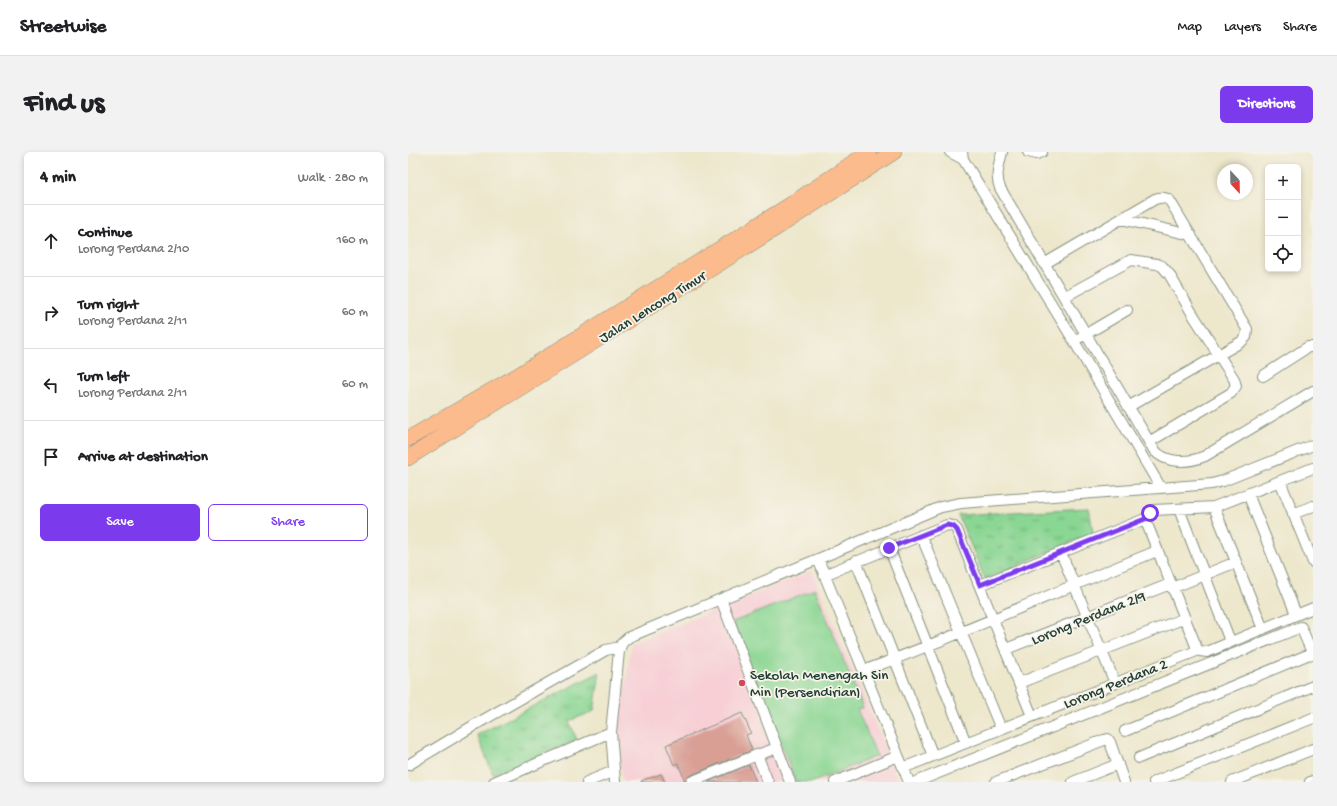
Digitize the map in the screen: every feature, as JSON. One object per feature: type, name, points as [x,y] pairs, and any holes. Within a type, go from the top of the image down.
[{"type":"highway","name":"Jalan Lencong Timur","points":[[408,439],[536,364],[793,203],[869,152]]},
{"type":"highway","name":"Jalan Lencong Timur","points":[[408,458],[797,216],[894,152]]},
{"type":"street","points":[[950,152],[963,156],[1160,488]]},
{"type":"street","points":[[1002,152],[997,171],[997,180],[1000,188],[1128,407],[1159,456],[1166,459],[1188,461],[1196,460],[1313,390]]},
{"type":"street","points":[[1028,152],[1037,154],[1042,152]]},
{"type":"street","points":[[1044,264],[1155,199],[1164,198],[1170,201],[1247,329],[1246,337],[1244,339],[1128,407]]},
{"type":"street","points":[[1121,219],[1191,235]]},
{"type":"street","points":[[1064,297],[1131,260],[1162,266],[1169,274],[1234,379],[1236,386],[1232,393],[1209,408],[1149,442]]},
{"type":"street","points":[[1074,341],[1127,310]]},
{"type":"street","points":[[1262,376],[1308,348],[1313,347]]},
{"type":"street","points":[[614,782],[611,732],[620,647],[629,637],[941,507],[961,502],[1212,484],[1313,445]]},
{"type":"street","points":[[980,585],[1145,519],[1154,510],[1214,507],[1313,468]]},
{"type":"street","points":[[1280,481],[1293,514],[1310,546],[1313,562]]},
{"type":"street","points":[[1248,494],[1296,614]]},
{"type":"street","points":[[1293,514],[1313,506]]},
{"type":"street","points":[[1214,507],[1263,629]]},
{"type":"street","points":[[1178,509],[1230,641]]},
{"type":"street","points":[[1145,519],[1196,649],[1207,652],[1230,641],[1313,608]]},
{"type":"street","points":[[824,575],[947,525],[953,526],[957,530],[980,585],[1032,716]]},
{"type":"street","points":[[921,535],[960,633],[1001,729]]},
{"type":"street","points":[[889,548],[966,743]]},
{"type":"street","points":[[863,671],[960,633],[1074,584],[1157,551]]},
{"type":"street","points":[[1060,553],[1115,683]]},
{"type":"street","points":[[818,559],[909,782]]},
{"type":"street","points":[[856,562],[933,756]]},
{"type":"street","name":"Lorong Perdana 2/9","points":[[1006,649],[1087,617],[1236,562]]},
{"type":"street","points":[[720,599],[790,782]]},
{"type":"street","points":[[1019,683],[1185,618]]},
{"type":"street","points":[[916,782],[1301,627],[1313,654],[1125,731]]},
{"type":"street","points":[[408,765],[606,650],[620,647]]},
{"type":"street","name":"Lorong Perdana 2","points":[[903,768],[1194,652],[1196,649]]},
{"type":"street","points":[[1139,758],[1313,686]]},
{"type":"street","points":[[1154,782],[1313,718]]},
{"type":"street","points":[[494,782],[611,732]]},
{"type":"street","points":[[996,782],[1108,739],[1124,782]]},
{"type":"street","points":[[691,782],[777,748]]},
{"type":"street","points":[[1232,782],[1313,749]]},
{"type":"street","points":[[757,755],[768,782]]},
{"type":"street","points":[[835,782],[898,756]]},
{"type":"street","points":[[1073,782],[1118,764]]},
{"type":"street","points":[[587,782],[614,771]]},
{"type":"shaded area","name":"Sekolah Menengah Sin Min (Persendirian)","points":[[812,571],[899,782],[623,782],[620,765],[619,724],[632,643]]},
{"type":"green space","points":[[1089,508],[1093,533],[985,579],[958,515]]},
{"type":"green space","points":[[815,589],[863,708],[857,709],[877,756],[813,782],[796,782],[733,622]]},
{"type":"green space","points":[[600,672],[594,711],[569,721],[577,740],[493,774],[477,735]]},
{"type":"building","points":[[742,713],[751,733],[746,735],[752,750],[689,776],[685,781],[678,763],[674,765],[666,745]]},
{"type":"building","points":[[749,765],[756,782],[708,782]]},
{"type":"building","points":[[661,774],[665,782],[641,782],[641,781]]},
{"type":"place","name":"Sekolah Menengah Sin Min (Persendirian)","points":[[742,683]]},
{"type":"route","points":[[889,548],[947,525],[953,526],[957,530],[980,585],[1145,519],[1150,513]]}]
